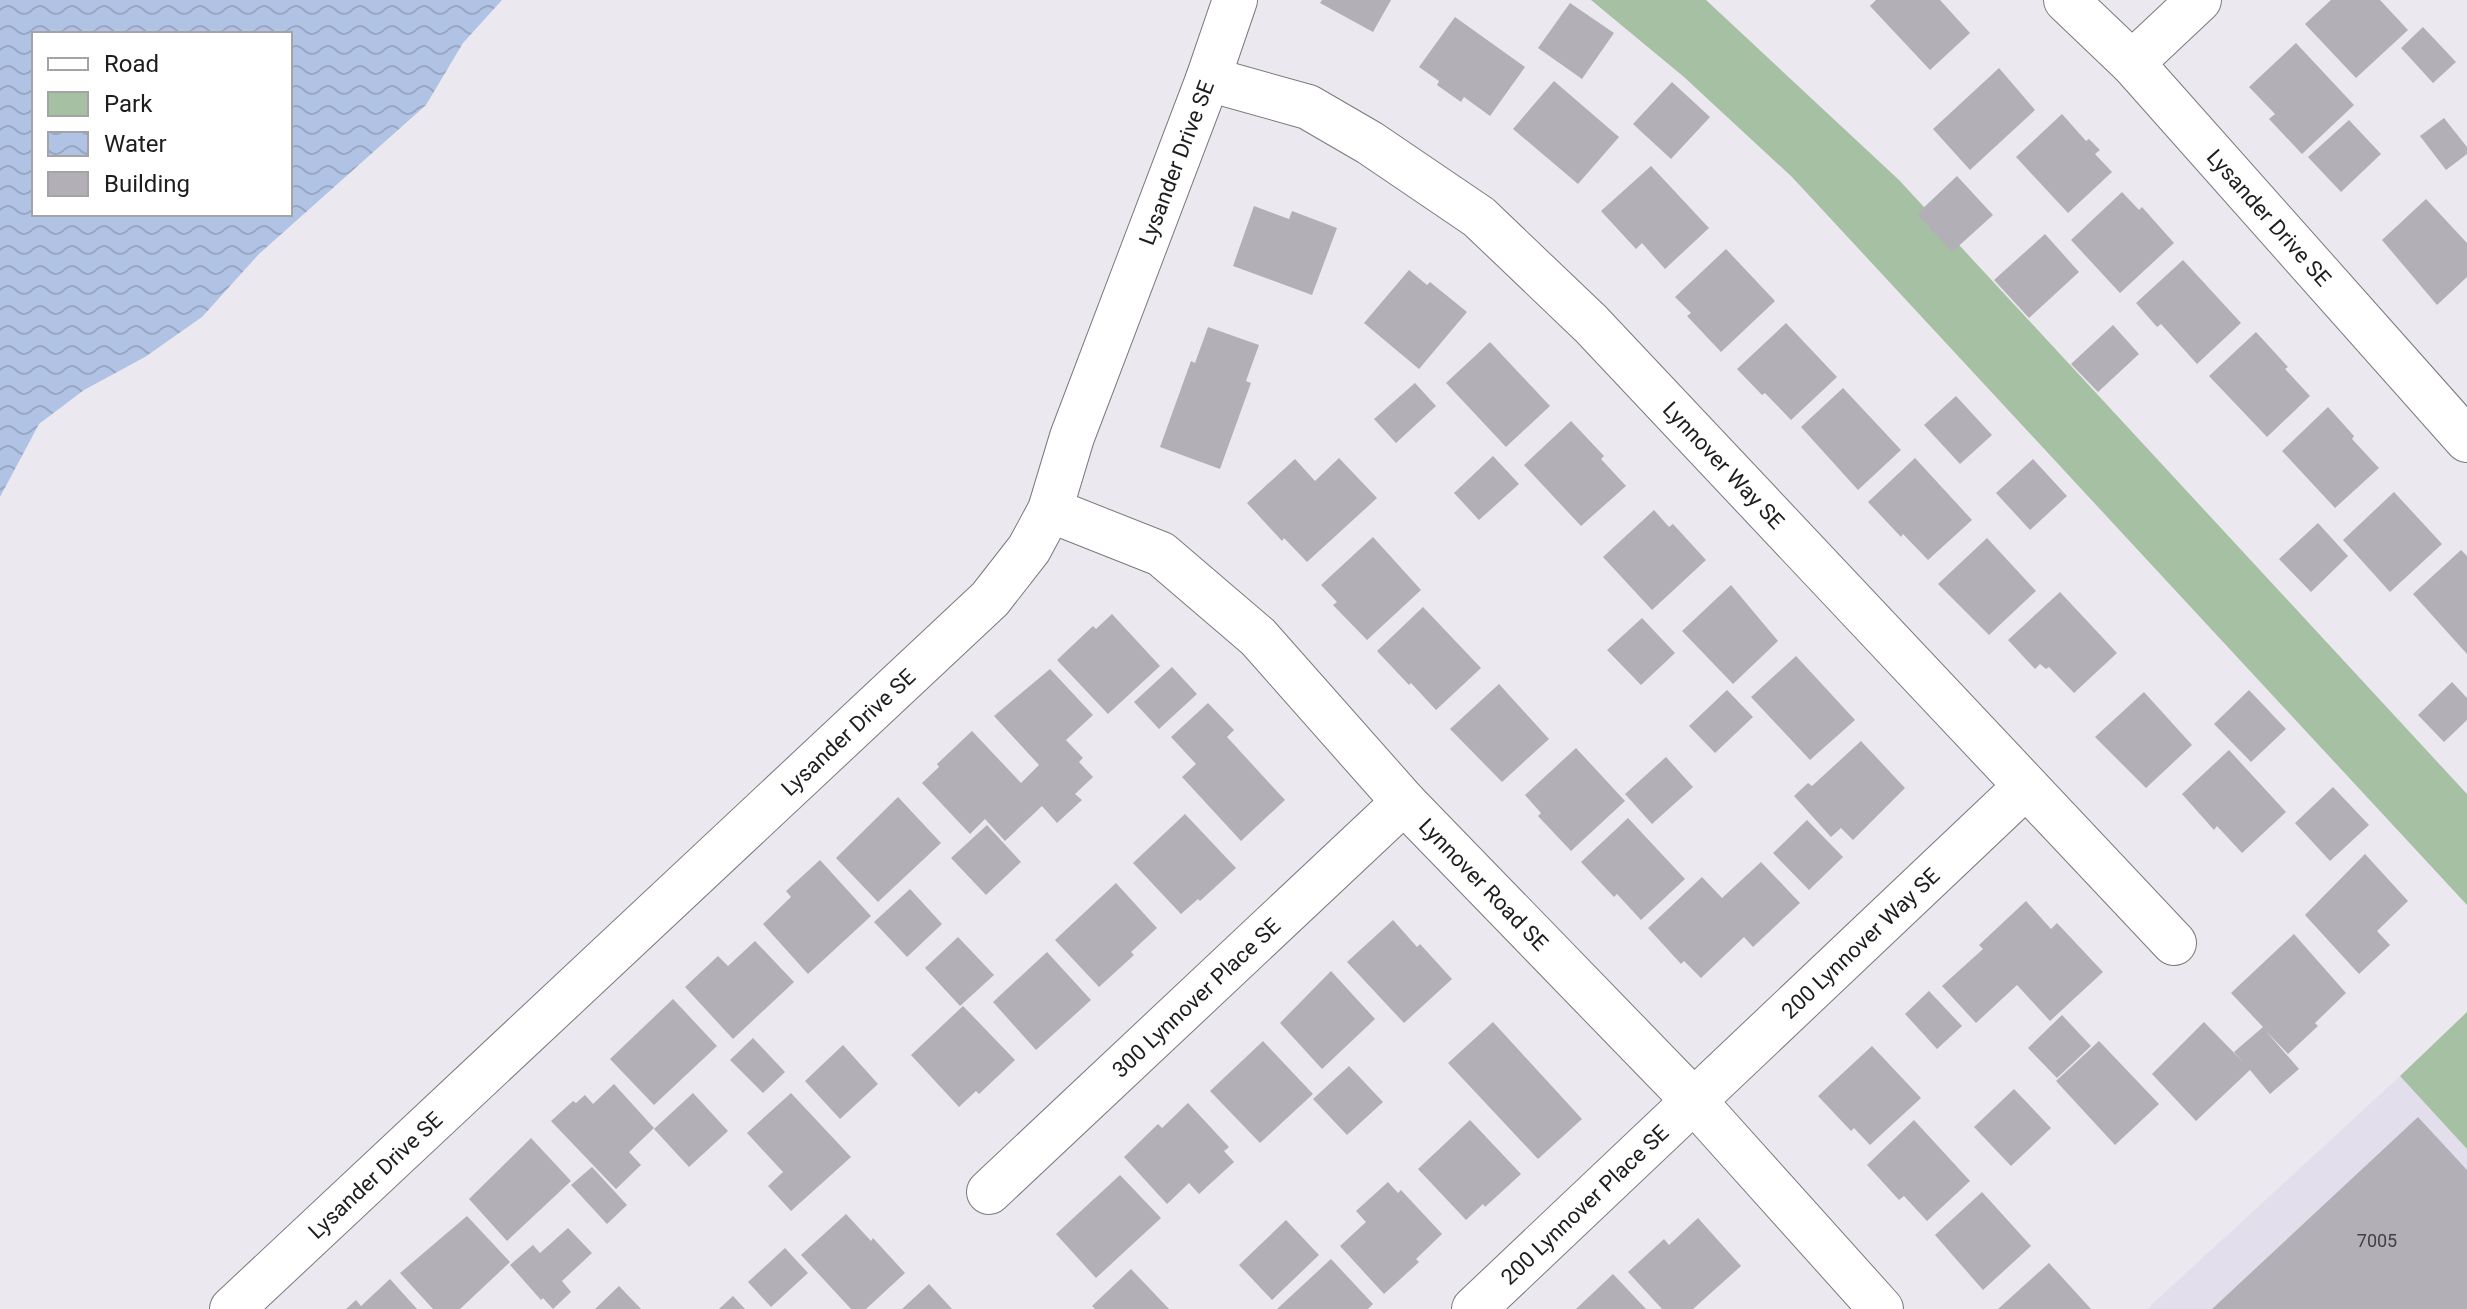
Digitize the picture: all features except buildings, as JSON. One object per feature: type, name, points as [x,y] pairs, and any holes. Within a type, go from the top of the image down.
[{"type":"street","name":"Lysander Drive SE","points":[[232,1309],[990,599],[1029,549],[1050,510],[1072,437],[1235,0]]},
{"type":"street","name":"Lysander Drive SE","points":[[2066,0],[2132,63],[2466,435]]},
{"type":"street","points":[[2132,63],[2199,0]]},
{"type":"street","name":"Lynnover Way SE","points":[[1208,79],[1308,107],[1370,143],[1479,217],[1591,324],[2174,943]]},
{"type":"street","name":"Lynnover Road SE","points":[[1050,510],[1161,554],[1258,637],[1404,802],[1695,1102],[1881,1309]]},
{"type":"street","name":"200 Lynnover Way SE","points":[[1695,1102],[2025,787]]},
{"type":"street","name":"300 Lynnover Place SE","points":[[989,1192],[1404,802]]},
{"type":"street","name":"200 Lynnover Place SE","points":[[1474,1309],[1695,1102]]},
{"type":"shaded area","points":[[2400,1076],[2467,1149],[2467,1309],[2147,1309]]},
{"type":"green space","points":[[1591,0],[1706,0],[1899,180],[2467,794],[2467,905],[1792,177],[1684,77]]},
{"type":"green space","points":[[2467,1012],[2467,1149],[2400,1076]]},
{"type":"water","points":[[0,0],[502,0],[463,43],[426,105],[259,254],[202,317],[145,357],[84,390],[39,424],[0,497]]}]
